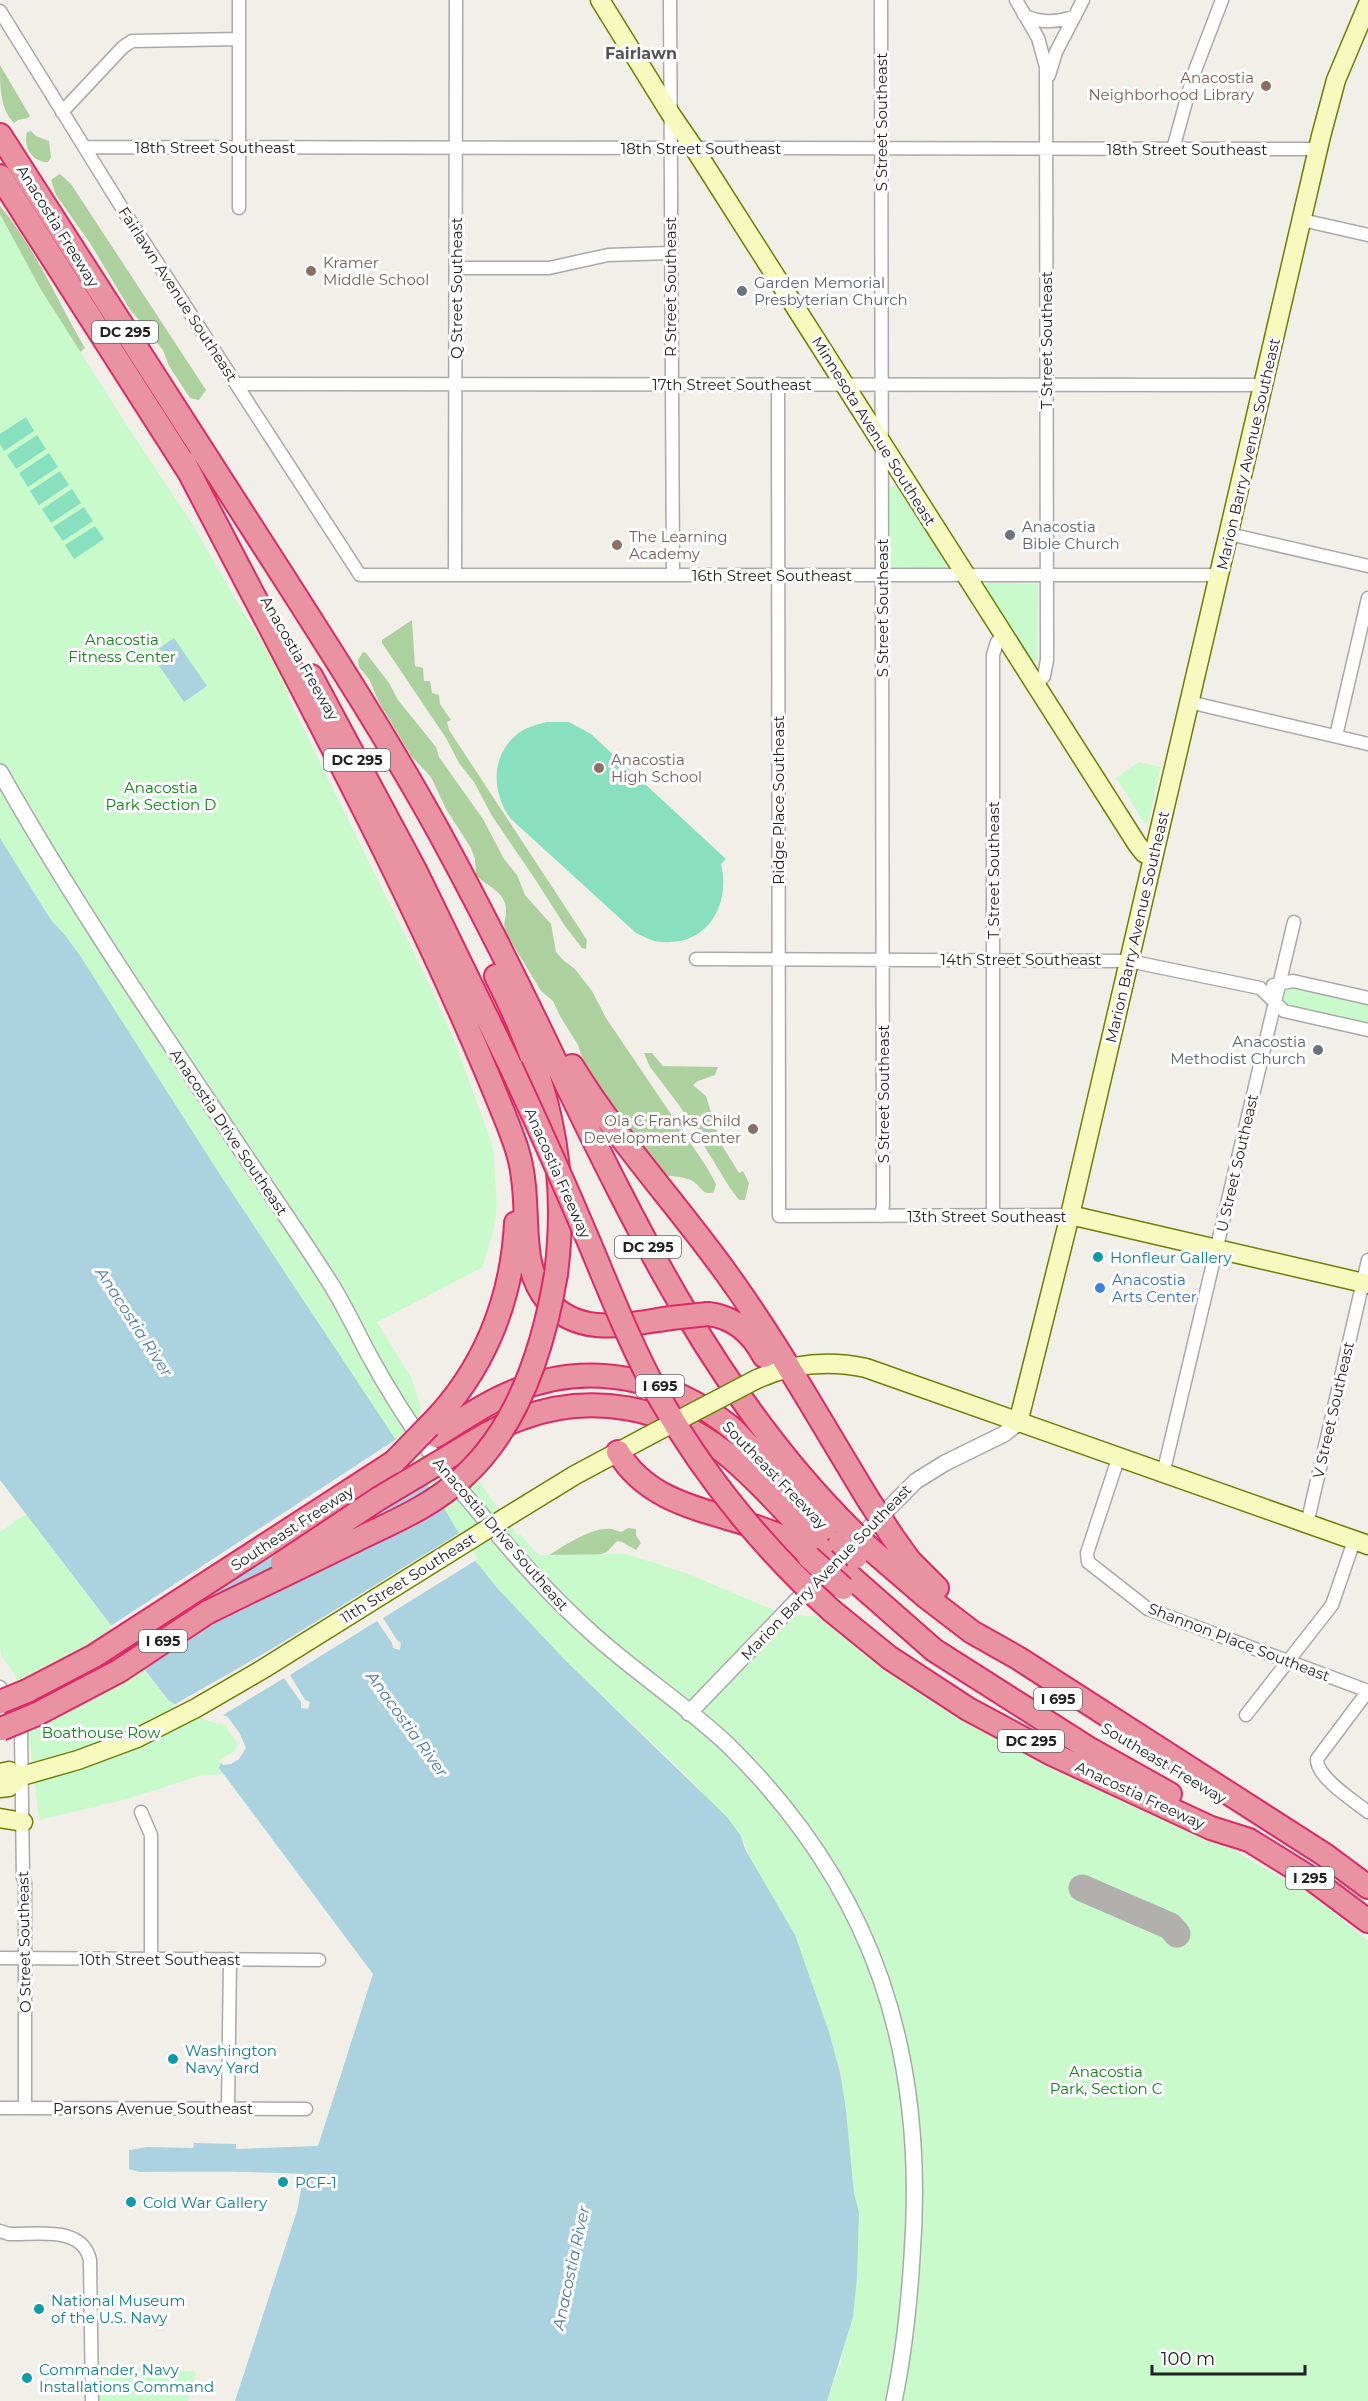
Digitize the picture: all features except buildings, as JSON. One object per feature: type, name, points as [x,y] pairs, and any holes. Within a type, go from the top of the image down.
[{"type":"highway","name":"Anacostia Freeway","points":[[0,135],[385,737],[492,933],[624,1201],[676,1299],[715,1362],[758,1424],[793,1467],[842,1556],[925,1596],[972,1632],[1018,1658],[1324,1855],[1368,1887]]},
{"type":"highway","name":"Anacostia Freeway","points":[[0,176],[184,462],[280,621],[352,751],[429,897],[511,1067],[625,1329],[667,1411],[708,1474],[754,1532],[798,1579],[832,1611],[905,1669],[976,1713],[1052,1754],[1211,1828],[1249,1840],[1304,1873],[1368,1921]]},
{"type":"highway","points":[[184,462],[371,825],[447,984],[496,1095],[521,1163],[533,1275],[548,1301],[567,1317],[592,1326],[613,1326],[708,1314],[728,1319],[745,1329],[757,1342],[773,1373],[925,1578],[1018,1658]]},
{"type":"highway","points":[[208,1612],[424,1506],[468,1473],[497,1436],[523,1388],[544,1328],[556,1274],[560,1218],[559,1173],[550,1115],[532,1052],[500,983],[414,818],[252,527]]},
{"type":"highway","points":[[492,933],[608,1122],[727,1274],[773,1373]]},
{"type":"highway","points":[[432,1431],[479,1362],[498,1320],[510,1276],[516,1221],[515,1174],[507,1130],[496,1095]]},
{"type":"highway","name":"Southeast Freeway","points":[[0,1702],[65,1672],[105,1649],[394,1462],[432,1431],[499,1398],[542,1382],[597,1375],[625,1378],[652,1384],[697,1403],[733,1430],[842,1556],[934,1650],[1088,1748],[1202,1811],[1249,1840]]},
{"type":"highway","name":"Southeast Freeway","points":[[1,1729],[37,1714],[119,1671],[363,1509],[507,1424],[550,1409],[596,1405],[641,1411],[676,1422],[723,1451],[842,1556],[955,1635],[1224,1799],[1272,1823]]},
{"type":"highway","points":[[618,1452],[630,1469],[659,1492],[681,1503],[842,1556]]},
{"type":"highway","points":[[0,1694],[27,1691]]},
{"type":"main road","name":"Minnesota Avenue Southeast","points":[[600,0],[1137,844],[1144,853],[1153,858]]},
{"type":"main road","name":"Marion Barry Avenue Southeast","points":[[1018,1423],[1070,1215],[1318,149],[1336,80],[1368,4]]},
{"type":"main road","name":"13th Street Southeast","points":[[1070,1215],[1365,1283]]},
{"type":"main road","name":"11th Street Southeast","points":[[0,1788],[9,1786],[22,1776],[69,1763],[137,1738],[196,1708],[255,1674],[505,1518],[618,1452],[773,1373],[818,1364],[852,1365],[895,1377],[1118,1459],[1361,1543]]},
{"type":"main road","name":"11th Street Southeast","points":[[0,1773],[9,1771],[22,1776]]},
{"type":"main road","points":[[0,1818],[23,1822]]},
{"type":"street","points":[[0,8],[6,0]]},
{"type":"street","points":[[239,0],[239,208]]},
{"type":"street","name":"Q Street Southeast","points":[[455,575],[456,0]]},
{"type":"street","name":"R Street Southeast","points":[[670,0],[673,575]]},
{"type":"street","name":"S Street Southeast","points":[[881,0],[883,960],[883,1205],[881,1216]]},
{"type":"street","name":"T Street Southeast","points":[[1016,0],[1043,51],[1047,87],[1047,665],[1044,676],[1036,685]]},
{"type":"street","points":[[1047,87],[1056,52],[1083,0]]},
{"type":"street","points":[[1173,149],[1199,58],[1222,0]]},
{"type":"street","name":"Fairlawn Avenue Southeast","points":[[0,8],[62,112],[360,575]]},
{"type":"street","points":[[1024,15],[1032,20],[1045,21],[1075,16]]},
{"type":"street","points":[[62,112],[123,47],[132,41],[239,39]]},
{"type":"street","name":"18th Street Southeast","points":[[85,147],[1318,149]]},
{"type":"street","points":[[1302,220],[1368,235]]},
{"type":"street","points":[[456,268],[549,267],[608,255],[670,253]]},
{"type":"street","name":"17th Street Southeast","points":[[237,384],[1264,385]]},
{"type":"street","name":"Ridge Place Southeast","points":[[778,384],[779,1216]]},
{"type":"street","points":[[1229,534],[1368,566]]},
{"type":"street","name":"16th Street Southeast","points":[[360,575],[1220,575]]},
{"type":"street","points":[[1336,736],[1368,598]]},
{"type":"street","name":"T Street Southeast","points":[[993,1216],[993,655],[997,642],[1004,635]]},
{"type":"street","points":[[1189,702],[1368,744]]},
{"type":"street","name":"Anacostia Drive Southeast","points":[[0,772],[85,915],[327,1278],[380,1376],[432,1455],[520,1561],[559,1603],[624,1661],[729,1746],[778,1799],[815,1849],[855,1919],[890,2008],[909,2089],[915,2163],[914,2229],[908,2306],[894,2401]]},
{"type":"street","name":"U Street Southeast","points":[[1163,1474],[1294,922]]},
{"type":"street","name":"14th Street Southeast","points":[[696,959],[1129,961],[1260,988]]},
{"type":"street","points":[[1368,998],[1293,981],[1260,988],[1274,1004],[1284,1011],[1368,1030]]},
{"type":"street","name":"13th Street Southeast","points":[[779,1216],[1070,1215]]},
{"type":"street","name":"V Street Southeast","points":[[1307,1524],[1365,1283],[1368,1260]]},
{"type":"street","name":"Marion Barry Avenue Southeast","points":[[689,1713],[916,1481],[945,1463],[999,1437],[1018,1423]]},
{"type":"street","name":"Shannon Place Southeast","points":[[1118,1459],[1087,1553],[1088,1562],[1148,1609],[1368,1691]]},
{"type":"street","points":[[1246,1715],[1332,1605],[1361,1543]]},
{"type":"street","name":"O Street Southeast","points":[[0,1687],[19,1723],[25,1958],[24,2107]]},
{"type":"street","points":[[1368,1691],[1316,1763],[1322,1774],[1368,1812]]},
{"type":"street","points":[[141,1812],[151,1835],[151,1959]]},
{"type":"street","name":"10th Street Southeast","points":[[0,1958],[320,1960]]},
{"type":"street","points":[[228,2109],[230,1959]]},
{"type":"street","name":"Parsons Avenue Southeast","points":[[0,2108],[306,2109]]},
{"type":"street","points":[[0,2231],[9,2234],[65,2235],[81,2242],[86,2248],[90,2260],[92,2401]]},
{"type":"green space","points":[[0,65],[30,116],[28,118],[14,123],[9,117],[3,104]]},
{"type":"green space","points":[[31,131],[36,136],[49,141],[51,157],[48,162],[37,159],[30,153],[26,138],[27,132]]},
{"type":"green space","points":[[60,174],[71,184],[206,390],[199,400],[190,398],[169,366],[163,350],[129,308],[90,243],[56,195],[51,180]]},
{"type":"green space","points":[[0,206],[25,239],[85,348],[71,360],[0,243]]},
{"type":"green space","points":[[0,214],[40,288],[193,525],[234,597],[293,691],[287,695],[429,984],[455,1042],[493,1147],[497,1205],[494,1227],[483,1267],[377,1322],[411,1377],[420,1404],[421,1418],[455,1468],[479,1481],[517,1535],[520,1534],[539,1555],[626,1554],[686,1573],[783,1614],[827,1617],[1317,1898],[1368,1941],[1368,2401],[827,2401],[841,2362],[859,2212],[854,2193],[846,2110],[840,2071],[829,2032],[741,1836],[691,1780],[517,1611],[473,1558],[219,1173],[81,957],[51,920],[0,838]]},
{"type":"green space","points":[[26,417],[34,431],[4,451],[0,444],[0,434]]},
{"type":"green space","points":[[37,435],[46,449],[16,469],[7,455]]},
{"type":"green space","points":[[49,453],[58,467],[28,487],[19,473]]},
{"type":"green space","points":[[60,471],[69,485],[39,505],[30,491]]},
{"type":"green space","points":[[893,485],[898,487],[945,561],[946,565],[943,569],[890,567],[889,489]]},
{"type":"green space","points":[[72,489],[81,503],[51,523],[42,509]]},
{"type":"green space","points":[[84,507],[93,521],[63,541],[53,527]]},
{"type":"green space","points":[[95,526],[104,539],[74,559],[65,545]]},
{"type":"green space","points":[[988,583],[1038,584],[1037,661],[1031,661],[986,591],[985,585]]},
{"type":"green space","points":[[412,620],[415,666],[423,668],[424,681],[430,681],[432,693],[439,695],[440,704],[451,720],[447,722],[449,730],[587,940],[586,949],[582,948],[565,926],[492,816],[446,738],[382,643],[382,640]]},
{"type":"green space","points":[[363,652],[436,747],[439,757],[483,819],[504,859],[517,875],[525,895],[551,924],[556,952],[575,969],[592,991],[606,1018],[706,1166],[716,1184],[714,1192],[705,1192],[687,1179],[664,1175],[589,1077],[578,1045],[553,1001],[541,991],[506,933],[504,924],[506,911],[503,899],[476,875],[475,859],[471,848],[446,809],[431,777],[411,756],[379,702],[369,679],[359,667],[358,660]]},
{"type":"green space","points":[[546,722],[569,722],[591,734],[726,859],[721,864],[723,879],[719,907],[713,920],[704,930],[678,941],[662,942],[636,933],[511,819],[497,787],[498,765],[508,744],[516,735]]},
{"type":"green space","points":[[1139,762],[1161,767],[1148,823],[1145,824],[1116,778]]},
{"type":"green space","points":[[1287,988],[1368,1004],[1368,1025],[1288,1005],[1283,1000]]},
{"type":"green space","points":[[644,1053],[652,1053],[663,1066],[718,1067],[715,1075],[693,1085],[706,1096],[720,1142],[739,1173],[743,1171],[749,1183],[745,1200],[739,1200],[730,1188],[679,1105],[650,1067]]},
{"type":"green space","name":"Boathouse Row","points":[[26,1514],[167,1700],[227,1724],[241,1744],[219,1768],[223,1774],[199,1776],[127,1799],[39,1820],[31,1750],[15,1675],[1,1655],[0,1647],[0,1532]]},
{"type":"green space","points":[[628,1528],[636,1529],[636,1535],[641,1543],[636,1550],[617,1541],[607,1552],[595,1556],[546,1557],[587,1534],[604,1529],[621,1532]]},
{"type":"green space","points":[[113,2367],[152,2368],[153,2371],[194,2371],[196,2375],[188,2401],[96,2401],[96,2377],[113,2376]]},
{"type":"water","points":[[174,638],[207,686],[184,702],[151,654]]},
{"type":"water","name":"Anacostia River","points":[[0,838],[51,920],[81,957],[219,1173],[396,1440],[444,1508],[473,1558],[499,1590],[564,1659],[727,1817],[741,1836],[745,1849],[795,1935],[829,2032],[840,2072],[854,2193],[859,2212],[853,2317],[827,2401],[235,2401],[297,2211],[304,2174],[139,2172],[129,2169],[129,2150],[147,2147],[193,2148],[194,2143],[236,2144],[236,2149],[318,2146],[373,1974],[219,1768],[221,1763],[237,1753],[241,1744],[227,1724],[183,1709],[168,1700],[0,1480]]},
{"type":"pier","points":[[398,1438],[416,1463],[125,1650],[109,1627]]},
{"type":"pier","points":[[461,1532],[478,1559],[383,1618],[401,1643],[400,1650],[393,1648],[377,1621],[290,1675],[305,1700],[310,1702],[308,1709],[301,1708],[301,1702],[284,1678],[223,1715],[228,1717],[240,1734],[246,1748],[239,1759],[231,1764],[223,1765],[219,1760],[235,1751],[238,1744],[225,1726],[182,1712],[172,1706],[270,1650]]},
{"type":"taxiway","points":[[1082,1888],[1170,1926],[1177,1934]]},
{"type":"place","name":"Anacostia Neighborhood Library","points":[[1266,86]]},
{"type":"place","name":"Kramer Middle School","points":[[311,271]]},
{"type":"place","name":"Garden Memorial Presbyterian Church","points":[[742,291]]},
{"type":"place","name":"Anacostia Bible Church","points":[[1010,535]]},
{"type":"place","name":"The Learning Academy","points":[[617,545]]},
{"type":"place","name":"Anacostia High School","points":[[599,768]]},
{"type":"place","name":"Anacostia Methodist Church","points":[[1318,1050]]},
{"type":"place","name":"Ola C Franks Child Development Center","points":[[753,1129]]},
{"type":"place","name":"Honfleur Gallery","points":[[1098,1257]]},
{"type":"place","name":"Anacostia Arts Center","points":[[1100,1288]]},
{"type":"place","name":"Washington Navy Yard","points":[[173,2059]]},
{"type":"place","name":"PCF-1","points":[[283,2182]]},
{"type":"place","name":"Cold War Gallery","points":[[131,2202]]},
{"type":"place","name":"National Museum of the U.S. Navy","points":[[39,2309]]},
{"type":"place","name":"Commander, Navy Installations Command","points":[[27,2378]]},
{"type":"district","name":"Fairlawn","points":[[641,53]]},
{"type":"park label","name":"Anacostia Fitness Center","points":[[122,648]]},
{"type":"park label","name":"Anacostia Park Section D","points":[[161,796]]},
{"type":"park label","name":"Anacostia Park, Section C","points":[[1106,2080]]}]
